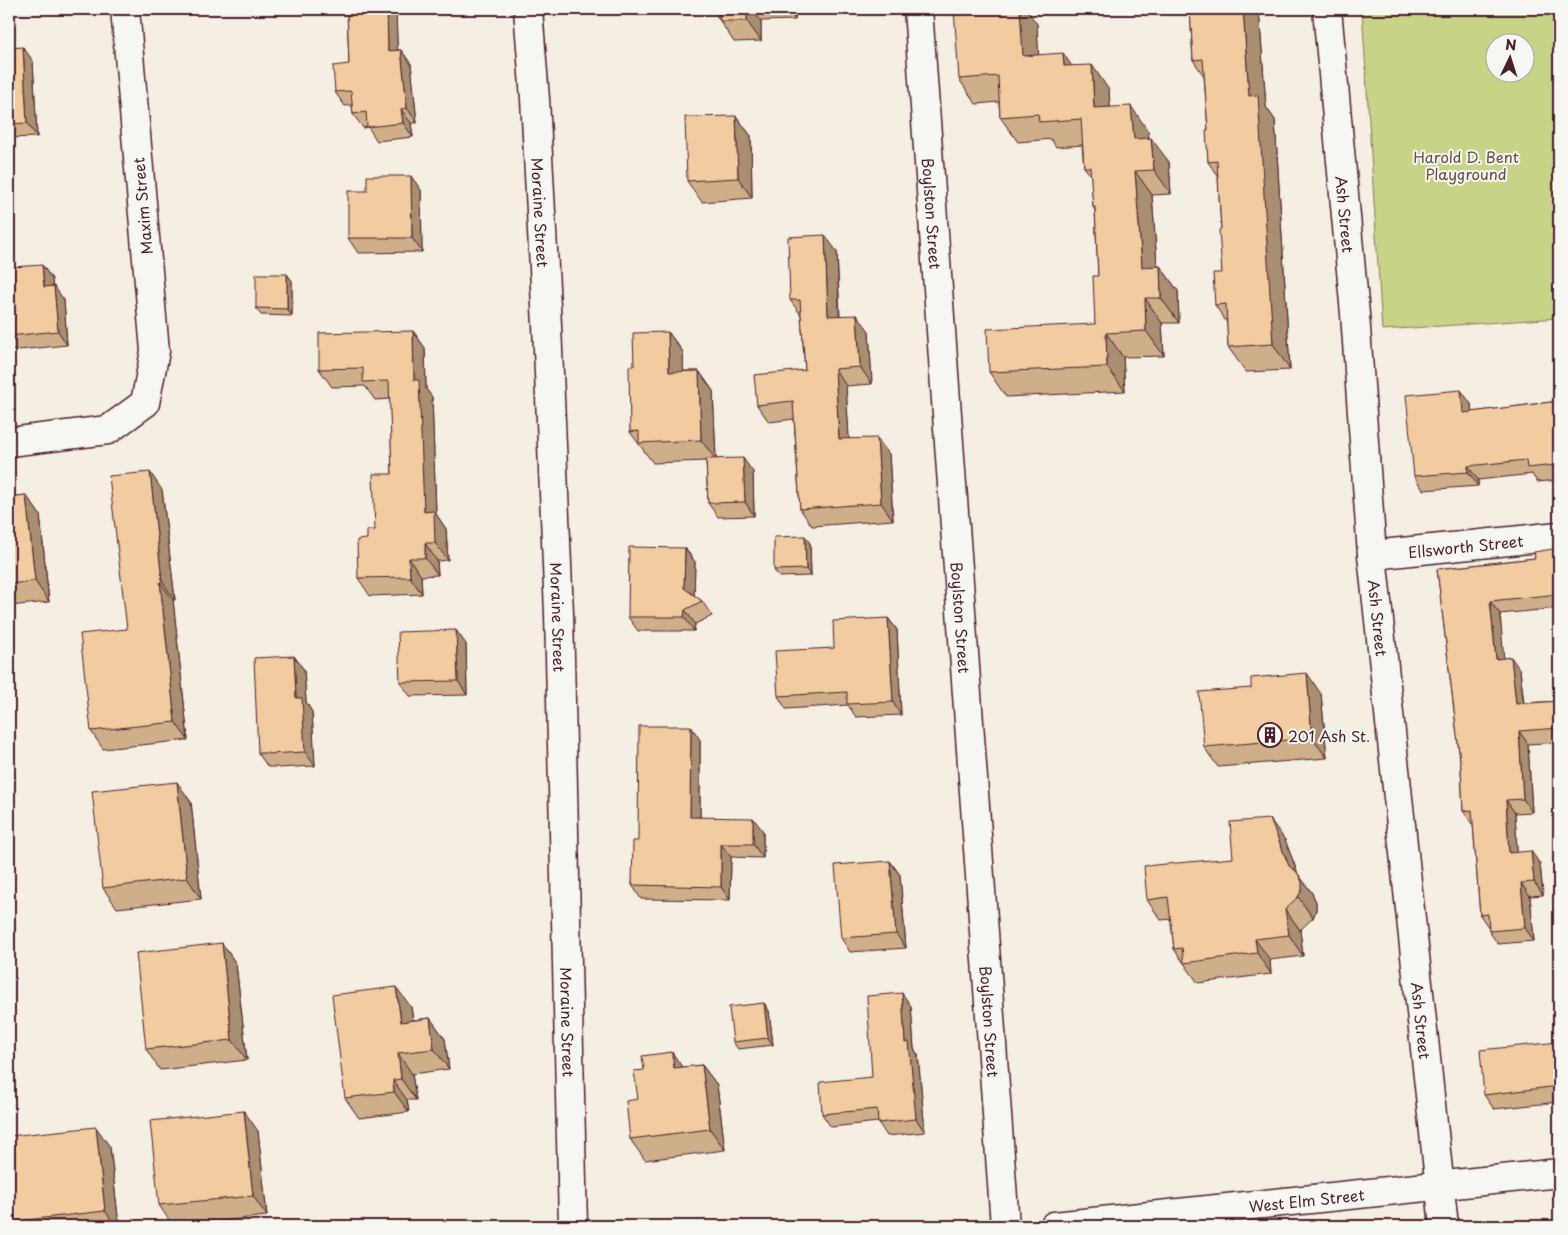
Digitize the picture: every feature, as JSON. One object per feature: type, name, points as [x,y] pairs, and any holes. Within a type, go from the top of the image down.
[{"type":"street","name":"Maxim Street","points":[[9,442],[108,430],[145,403],[155,351],[124,9]]},
{"type":"street","name":"Moraine Street","points":[[528,9],[535,99],[547,325],[559,613],[573,1226]]},
{"type":"street","name":"Boylston Street","points":[[918,9],[1005,1226]]},
{"type":"street","name":"Ash Street","points":[[1327,9],[1355,314],[1372,556],[1444,1226]]},
{"type":"street","name":"Ellsworth Street","points":[[1372,556],[1559,536]]},
{"type":"street","name":"West Elm Street","points":[[1054,1226],[1559,1173]]},
{"type":"green space","name":"Harold D. Bent Playground","points":[[1362,9],[1559,9],[1559,318],[1382,330]]},
{"type":"building","points":[[347,9],[387,9],[388,51],[401,50],[407,108],[401,109],[403,123],[367,127],[366,112],[353,114],[351,91],[335,92],[333,66],[349,64]]},
{"type":"building","points":[[719,9],[747,9],[747,21],[720,21]]},
{"type":"building","points":[[954,9],[1020,9],[1023,56],[1063,53],[1064,66],[1092,65],[1094,108],[1131,106],[1134,139],[1151,138],[1154,170],[1135,171],[1142,267],[1160,266],[1161,298],[1145,298],[1146,331],[1106,333],[1107,367],[989,372],[987,329],[1095,324],[1093,276],[1098,276],[1095,207],[1093,207],[1090,167],[1084,167],[1081,119],[1039,122],[1038,114],[1000,117],[998,76],[959,79]]},
{"type":"building","points":[[1190,9],[1243,9],[1249,96],[1258,95],[1273,344],[1228,347],[1226,304],[1215,305],[1213,273],[1222,273],[1217,161],[1208,162],[1206,130],[1208,130],[1203,59],[1193,60]]},
{"type":"building","points":[[23,47],[27,123],[9,124],[9,48]]},
{"type":"building","points":[[736,116],[738,178],[687,181],[685,117]]},
{"type":"building","points":[[367,176],[411,176],[412,238],[348,238],[348,191],[367,191]]},
{"type":"building","points":[[825,235],[828,316],[857,315],[860,367],[835,369],[839,439],[877,438],[881,503],[800,509],[793,401],[757,405],[754,375],[805,370],[800,300],[790,300],[788,237]]},
{"type":"building","points":[[42,265],[44,287],[54,286],[58,331],[9,336],[9,291],[15,290],[13,267]]},
{"type":"building","points":[[256,274],[287,274],[287,309],[256,308]]},
{"type":"building","points":[[413,331],[414,380],[419,380],[424,512],[434,511],[435,543],[425,543],[425,558],[409,558],[410,577],[358,578],[357,540],[367,539],[367,530],[375,530],[373,474],[392,474],[389,381],[363,382],[363,368],[319,369],[319,333]]},
{"type":"building","points":[[668,332],[669,372],[699,371],[701,440],[639,443],[639,431],[630,432],[629,366],[634,366],[633,333]]},
{"type":"building","points":[[1461,390],[1463,413],[1559,401],[1559,453],[1555,453],[1556,465],[1527,468],[1526,460],[1468,466],[1468,472],[1414,476],[1406,395]]},
{"type":"building","points":[[743,458],[745,502],[708,503],[706,459]]},
{"type":"building","points":[[150,472],[175,722],[91,731],[80,634],[127,629],[109,476]]},
{"type":"building","points":[[26,495],[35,581],[9,584],[9,497]]},
{"type":"building","points":[[805,536],[806,569],[774,570],[774,537]]},
{"type":"building","points":[[629,547],[685,548],[684,588],[702,601],[685,610],[684,617],[628,617]]},
{"type":"building","points":[[1559,548],[1559,594],[1490,601],[1496,659],[1511,657],[1516,704],[1559,701],[1559,728],[1519,731],[1523,799],[1506,800],[1509,853],[1531,851],[1534,882],[1521,883],[1525,928],[1489,931],[1488,914],[1480,915],[1472,810],[1463,811],[1461,768],[1437,569],[1535,558],[1534,552]]},
{"type":"building","points":[[888,618],[893,702],[847,704],[847,692],[778,696],[775,651],[834,648],[833,621]]},
{"type":"building","points":[[456,630],[458,681],[400,682],[398,632]]},
{"type":"building","points":[[294,656],[296,698],[302,698],[305,752],[258,753],[254,658]]},
{"type":"building","points":[[1307,673],[1312,738],[1204,747],[1199,692],[1251,688],[1251,678]]},
{"type":"building","points":[[639,726],[691,726],[690,817],[753,818],[753,844],[721,844],[721,887],[632,885],[633,841],[638,841]]},
{"type":"building","points":[[177,782],[187,878],[103,888],[92,791]]},
{"type":"building","points":[[1270,819],[1289,866],[1297,872],[1302,882],[1302,890],[1298,897],[1285,909],[1289,935],[1255,939],[1257,953],[1184,963],[1182,948],[1174,949],[1168,897],[1147,900],[1144,866],[1233,858],[1230,822]]},
{"type":"building","points":[[890,861],[896,934],[841,938],[835,865]]},
{"type":"building","points":[[222,943],[232,1040],[146,1049],[136,953]]},
{"type":"building","points":[[396,987],[401,1022],[430,1018],[434,1049],[398,1053],[401,1079],[393,1080],[394,1092],[345,1098],[332,995]]},
{"type":"building","points":[[902,993],[905,1043],[909,1042],[916,1119],[878,1123],[877,1109],[822,1114],[820,1082],[872,1077],[867,996]]},
{"type":"building","points":[[764,1003],[768,1038],[733,1042],[729,1007]]},
{"type":"building","points":[[1559,1042],[1559,1086],[1484,1095],[1480,1050]]},
{"type":"building","points":[[672,1052],[674,1068],[702,1065],[710,1129],[630,1139],[626,1101],[638,1099],[634,1071],[644,1070],[642,1056]]},
{"type":"building","points":[[244,1111],[253,1196],[159,1205],[150,1121]]},
{"type":"building","points":[[96,1127],[105,1211],[9,1222],[9,1136]]},
{"type":"place","name":"201 Ash St.","points":[[1270,735]]}]
